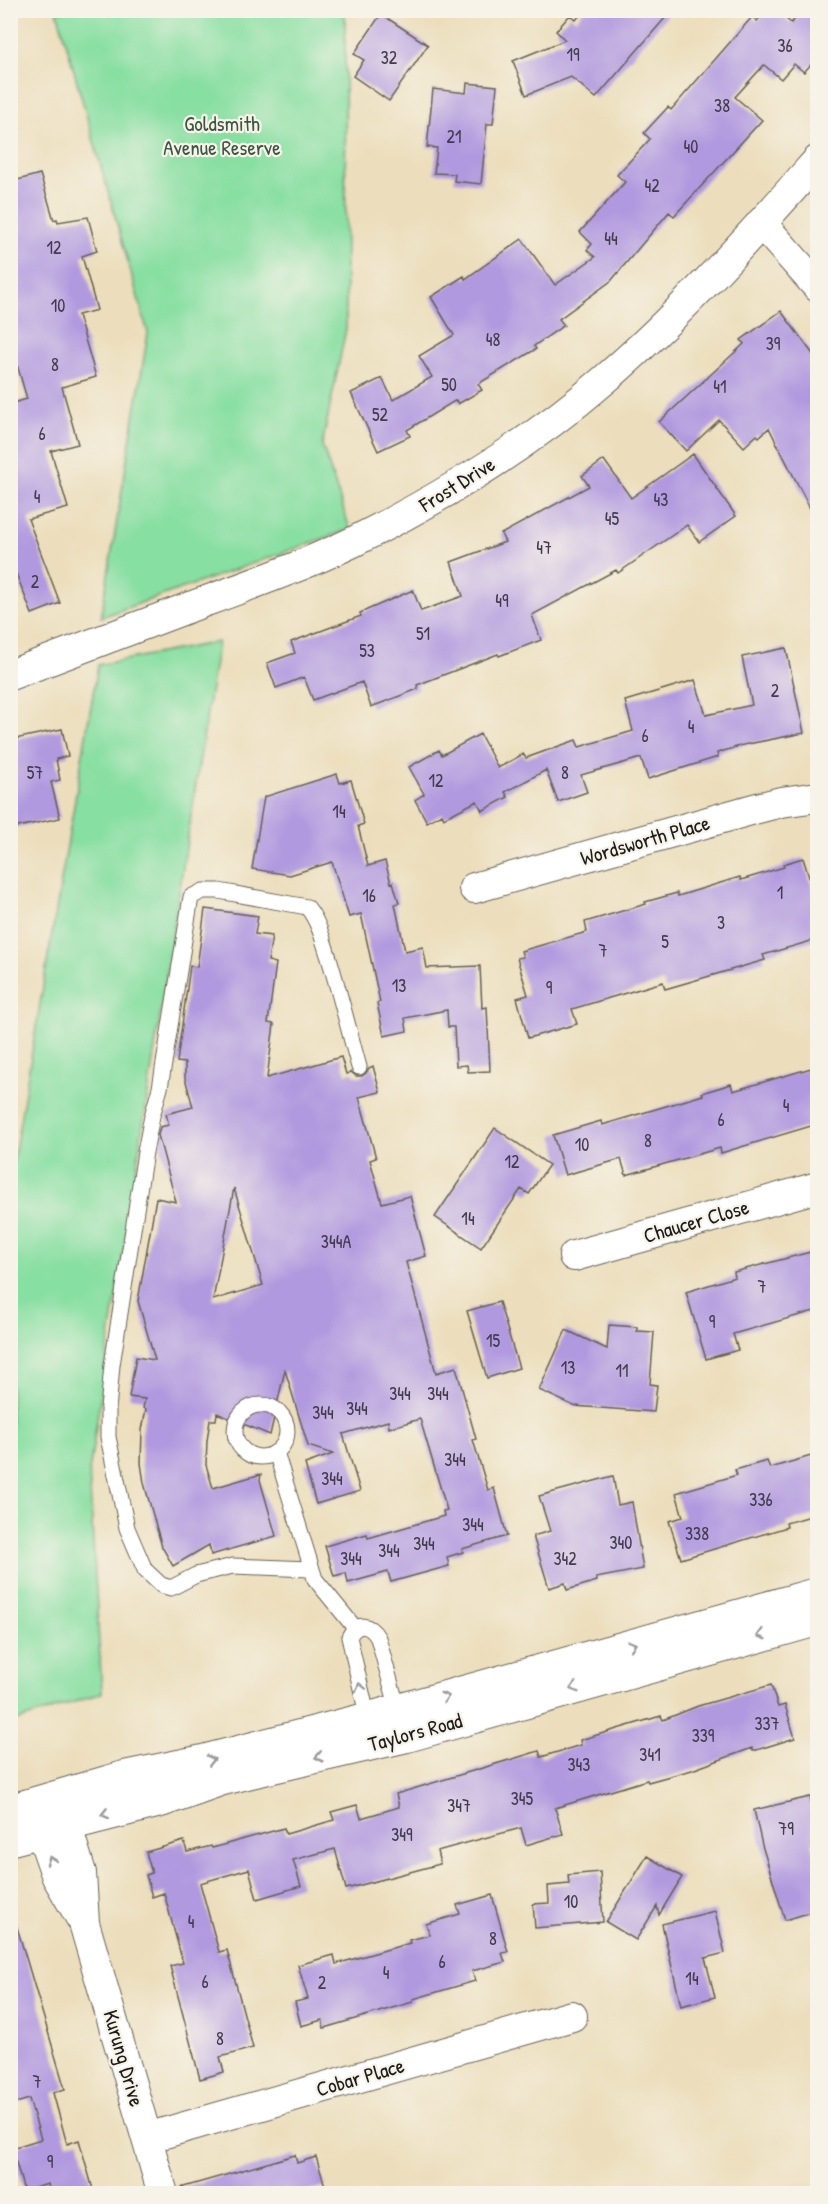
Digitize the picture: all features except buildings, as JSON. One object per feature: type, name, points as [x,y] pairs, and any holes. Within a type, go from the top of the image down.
[{"type":"main road","name":"Taylors Road","points":[[387,1727],[817,1594]]},
{"type":"main road","name":"Taylors Road","points":[[10,1811],[40,1824],[122,1778],[387,1727],[818,1619]]},
{"type":"street","name":"Frost Drive","points":[[10,675],[266,579],[350,543],[415,510],[478,472],[540,430],[602,383],[666,325],[818,160]]},
{"type":"street","points":[[761,223],[818,287]]},
{"type":"street","name":"Wordsworth Place","points":[[474,888],[754,809],[818,797]]},
{"type":"street","name":"Chaucer Close","points":[[574,1256],[818,1187]]},
{"type":"street","name":"Kurung Drive","points":[[40,1824],[57,1877],[84,1923],[163,2193]]},
{"type":"street","name":"Cobar Place","points":[[147,2138],[572,2016]]},
{"type":"lane","points":[[310,1569],[233,1566],[196,1575],[171,1588],[161,1585],[145,1570],[127,1528],[114,1476],[108,1437],[112,1365],[145,1152],[160,1088],[191,897],[203,891],[219,891],[307,907],[319,927],[358,1067]]},
{"type":"lane","points":[[276,1452],[310,1569],[319,1586],[355,1628]]},
{"type":"lane","points":[[366,1626],[373,1629],[378,1638],[387,1727],[349,1642],[349,1636],[355,1628],[366,1626]]},
{"type":"green space","name":"Goldsmith Avenue Reserve","points":[[57,11],[345,11],[346,329],[322,445],[350,529],[101,617],[148,333]]},
{"type":"green space","points":[[218,642],[89,1472],[102,1693],[11,1723],[11,1174],[98,665]]}]
